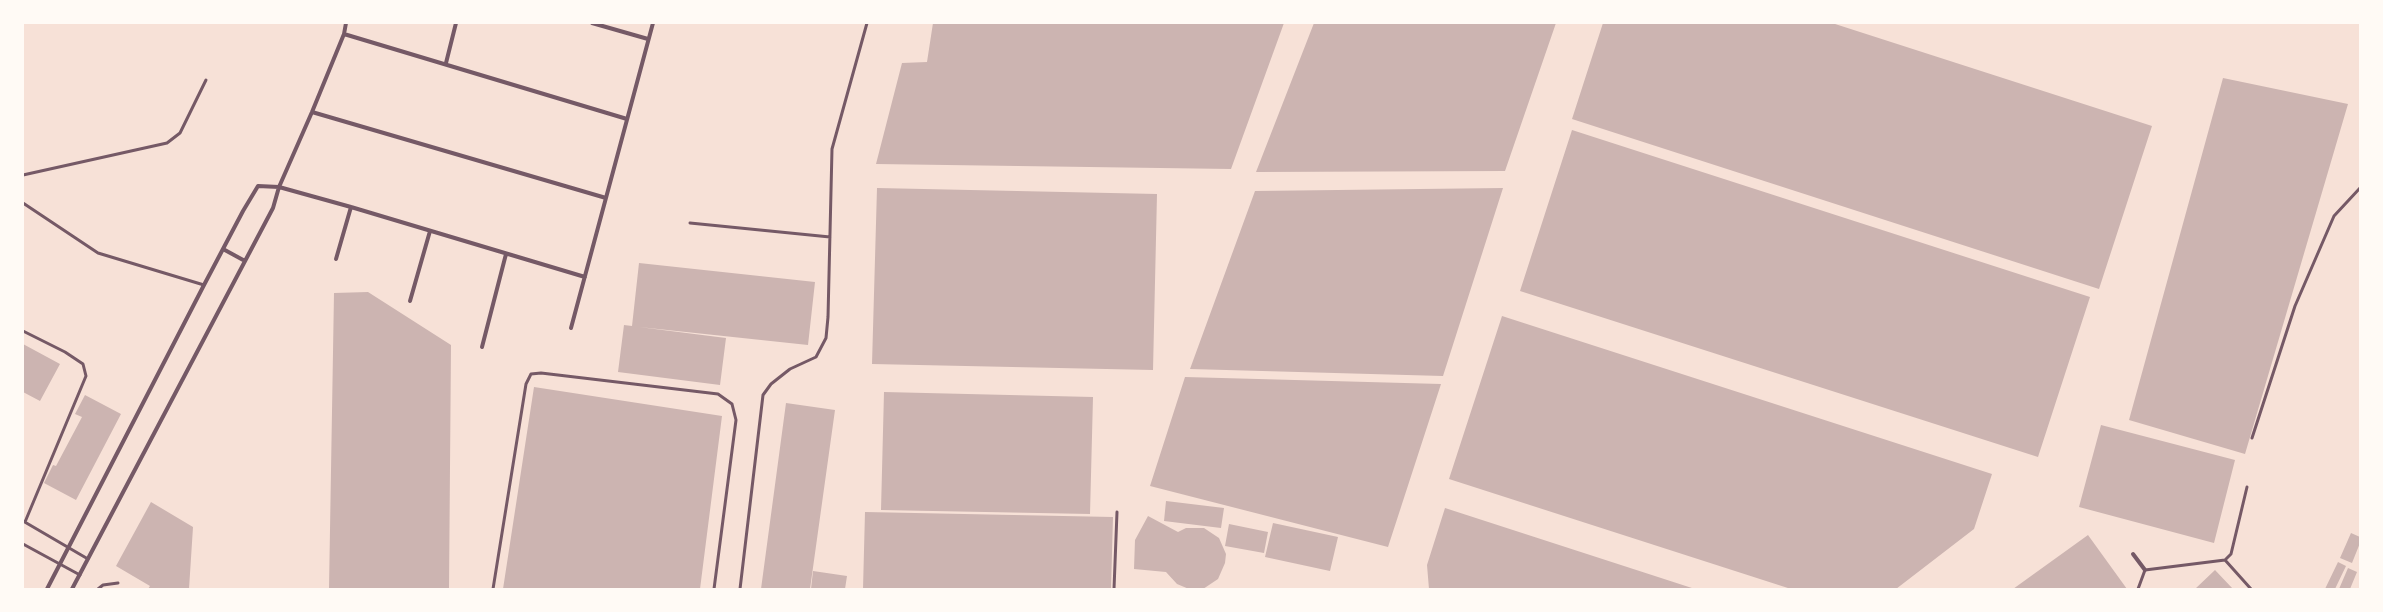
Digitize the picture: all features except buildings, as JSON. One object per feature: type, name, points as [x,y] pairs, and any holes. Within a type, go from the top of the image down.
[{"type":"street","points":[[72,589],[273,208],[279,187],[344,34],[346,23]]},
{"type":"street","points":[[446,63],[456,23]]},
{"type":"street","points":[[592,23],[648,39]]},
{"type":"street","points":[[571,328],[653,23]]},
{"type":"street","points":[[344,34],[446,63],[627,119]]},
{"type":"street","points":[[312,112],[606,198]]},
{"type":"street","points":[[47,589],[254,190],[263,185],[279,187],[585,277]]},
{"type":"street","points":[[336,259],[351,207]]},
{"type":"street","points":[[410,301],[430,231]]},
{"type":"street","points":[[223,249],[245,261]]},
{"type":"street","points":[[482,347],[506,254]]},
{"type":"street","points":[[2133,554],[2145,570]]},
{"type":"lane","points":[[740,589],[763,395],[771,384],[790,369],[816,357],[826,338],[828,317],[832,149],[867,23]]},
{"type":"lane","points":[[23,174],[167,143],[180,133],[206,80]]},
{"type":"lane","points":[[2252,438],[2295,306],[2334,216],[2360,188]]},
{"type":"lane","points":[[23,203],[98,253],[204,285]]},
{"type":"lane","points":[[690,223],[830,237]]},
{"type":"lane","points":[[23,331],[65,352],[83,364],[86,376],[24,522],[88,559]]},
{"type":"lane","points":[[492,589],[526,384],[531,374],[541,373],[718,394],[732,404],[736,420],[714,589]]},
{"type":"lane","points":[[2138,589],[2145,570],[2225,560],[2231,554],[2247,487]]},
{"type":"lane","points":[[1114,589],[1117,512]]},
{"type":"lane","points":[[23,544],[80,574]]},
{"type":"lane","points":[[2225,560],[2251,589]]},
{"type":"lane","points":[[98,589],[103,585],[118,583]]}]
